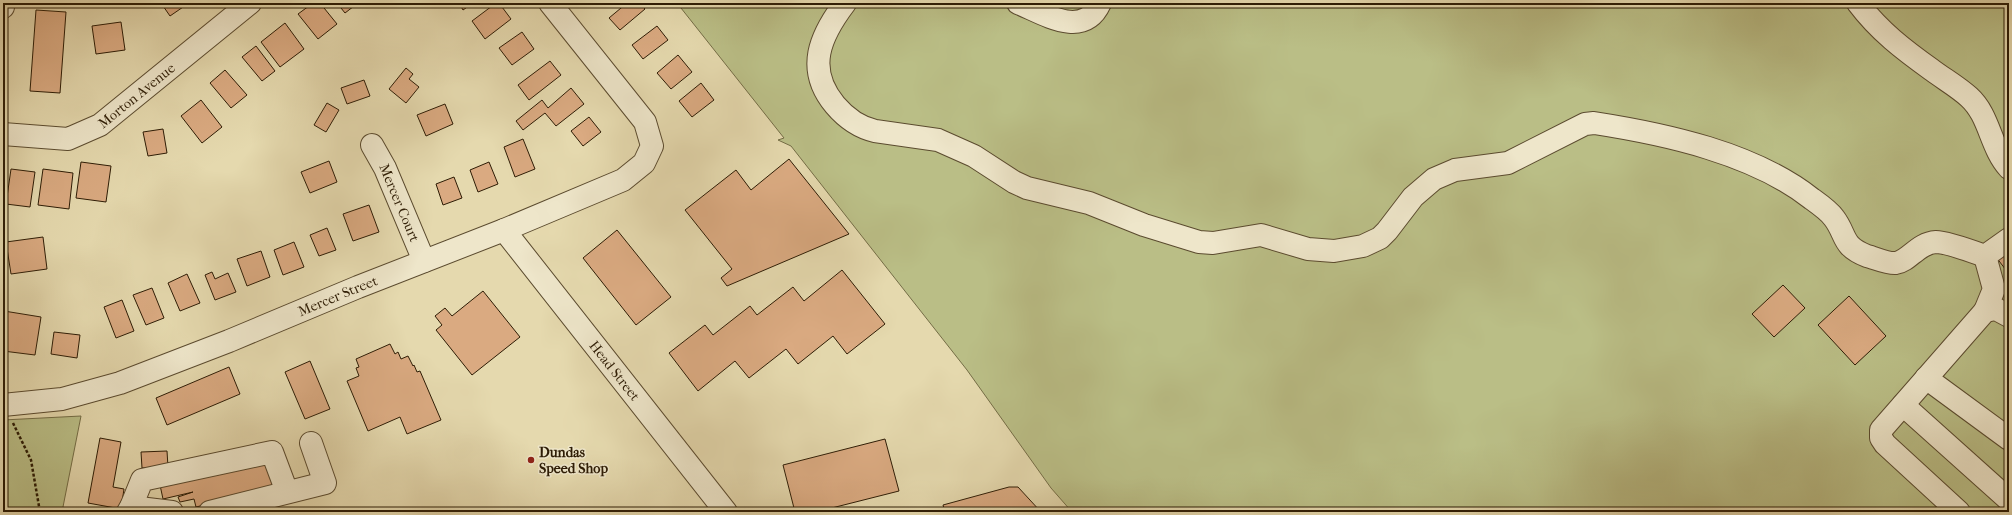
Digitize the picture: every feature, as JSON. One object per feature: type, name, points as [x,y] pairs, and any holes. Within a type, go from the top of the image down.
[{"type":"street","name":"Morton Avenue","points":[[3,134],[68,139],[100,125],[250,3]]},
{"type":"street","name":"Mercer Street","points":[[4,405],[62,399],[120,383],[229,341],[504,230],[623,180],[644,163],[652,146],[645,122],[550,3]]},
{"type":"street","points":[[845,3],[825,35],[818,58],[818,68],[820,81],[826,92],[838,108],[852,121],[875,131],[938,140],[974,156],[1014,182],[1027,188],[1089,203],[1144,225],[1199,242],[1213,243],[1261,235],[1316,250],[1334,251],[1363,246],[1380,238],[1413,197],[1434,179],[1455,170],[1508,163],[1585,124],[1594,123],[1688,142],[1715,150],[1780,177],[1811,198],[1834,218],[1847,242],[1852,248],[1866,255],[1894,263],[1899,262],[1922,246],[1938,242],[1985,256]]},
{"type":"street","points":[[1018,3],[1060,21],[1070,22],[1086,18],[1092,14],[1100,3]]},
{"type":"street","points":[[1858,3],[1869,18],[1890,40],[1968,96],[1981,112],[1999,152],[2009,168]]},
{"type":"street","name":"Mercer Court","points":[[372,145],[385,168],[424,261]]},
{"type":"street","name":"Head Street","points":[[504,230],[726,512]]},
{"type":"street","points":[[1985,256],[2009,239]]},
{"type":"street","points":[[1959,512],[1881,438],[1881,430],[1984,311],[1994,289],[1985,256]]},
{"type":"street","points":[[1984,311],[1996,309],[2009,316]]},
{"type":"street","points":[[1926,378],[2009,439]]},
{"type":"street","points":[[1903,405],[2009,500]]},
{"type":"street","points":[[210,512],[325,483],[311,443]]},
{"type":"street","points":[[172,512],[129,509],[142,480],[272,452],[287,492]]},
{"type":"path","points":[[4,405],[31,460],[40,512]]},
{"type":"green space","points":[[677,3],[2009,3],[2009,512],[1072,512],[1051,488],[967,370],[791,146],[778,140],[784,138]]},
{"type":"green space","points":[[81,416],[62,512],[3,512],[3,420]]},
{"type":"building","points":[[161,3],[185,3],[186,5],[170,16]]},
{"type":"building","points":[[313,3],[320,3],[337,24],[318,39],[298,14]]},
{"type":"building","points":[[337,3],[358,3],[345,13]]},
{"type":"building","points":[[459,3],[473,3],[463,10]]},
{"type":"building","points":[[496,3],[499,3],[511,19],[485,39],[472,21]]},
{"type":"building","points":[[627,3],[640,3],[645,9],[620,30],[609,18]]},
{"type":"building","points":[[36,10],[66,12],[60,93],[30,91]]},
{"type":"building","points":[[121,22],[125,50],[96,54],[92,26]]},
{"type":"building","points":[[285,23],[304,49],[280,67],[261,42]]},
{"type":"building","points":[[657,26],[668,40],[643,59],[632,45]]},
{"type":"building","points":[[522,32],[534,49],[512,65],[499,48]]},
{"type":"building","points":[[256,46],[275,71],[262,81],[242,57]]},
{"type":"building","points":[[678,55],[692,72],[671,89],[657,73]]},
{"type":"building","points":[[550,61],[561,75],[529,100],[518,85]]},
{"type":"building","points":[[406,68],[413,74],[409,79],[419,87],[406,103],[389,89]]},
{"type":"building","points":[[225,70],[247,95],[231,108],[210,83]]},
{"type":"building","points":[[364,80],[370,96],[347,104],[341,88]]},
{"type":"building","points":[[701,83],[714,100],[692,117],[679,101]]},
{"type":"building","points":[[571,88],[584,104],[556,126],[545,113],[523,130],[516,121],[542,100],[548,108]]},
{"type":"building","points":[[201,100],[222,127],[202,143],[181,116]]},
{"type":"building","points":[[327,103],[339,110],[326,132],[314,125]]},
{"type":"building","points":[[445,104],[453,124],[426,136],[417,115]]},
{"type":"building","points":[[589,117],[601,132],[583,146],[571,131]]},
{"type":"building","points":[[163,129],[167,153],[148,156],[143,132]]},
{"type":"building","points":[[523,139],[535,169],[515,177],[504,147]]},
{"type":"building","points":[[789,159],[849,234],[727,286],[721,278],[732,269],[685,210],[736,170],[751,190]]},
{"type":"building","points":[[329,161],[337,182],[310,193],[301,172]]},
{"type":"building","points":[[81,162],[111,166],[106,202],[76,198]]},
{"type":"building","points":[[489,162],[498,184],[478,192],[470,170]]},
{"type":"building","points":[[11,169],[35,172],[30,207],[6,204]]},
{"type":"building","points":[[43,169],[73,173],[69,209],[38,205]]},
{"type":"building","points":[[454,177],[462,198],[443,205],[436,184]]},
{"type":"building","points":[[369,205],[379,232],[353,241],[343,214]]},
{"type":"building","points":[[327,228],[336,250],[319,256],[310,235]]},
{"type":"building","points":[[617,230],[671,297],[636,325],[583,258]]},
{"type":"building","points":[[43,237],[47,269],[11,274],[6,242]]},
{"type":"building","points":[[294,242],[304,267],[283,275],[274,250]]},
{"type":"building","points":[[2009,247],[2009,274],[1996,257]]},
{"type":"building","points":[[261,251],[270,277],[247,286],[237,259]]},
{"type":"building","points":[[842,270],[885,324],[847,354],[833,336],[798,364],[786,349],[749,378],[735,361],[698,391],[669,353],[705,325],[713,335],[750,306],[757,315],[793,287],[804,301]]},
{"type":"building","points":[[212,272],[215,279],[228,273],[236,292],[215,300],[205,275]]},
{"type":"building","points":[[187,274],[200,303],[180,311],[168,283]]},
{"type":"building","points":[[1783,285],[1805,308],[1774,337],[1752,314]]},
{"type":"building","points":[[152,288],[164,318],[146,325],[133,295]]},
{"type":"building","points":[[483,291],[520,337],[472,375],[436,330],[442,325],[435,316],[445,308],[452,316]]},
{"type":"building","points":[[1849,296],[1886,336],[1855,365],[1818,325]]},
{"type":"building","points":[[122,300],[134,331],[116,338],[104,307]]},
{"type":"building","points":[[4,311],[41,317],[35,355],[3,351]]},
{"type":"building","points":[[54,332],[80,335],[77,358],[51,354]]},
{"type":"building","points":[[390,344],[395,354],[398,352],[401,359],[408,356],[417,372],[420,371],[441,420],[407,434],[400,417],[368,431],[347,381],[359,376],[356,368],[359,367],[356,359]]},
{"type":"building","points":[[310,361],[330,409],[305,419],[285,372]]},
{"type":"building","points":[[229,367],[240,394],[167,425],[156,398]]},
{"type":"building","points":[[100,438],[121,442],[113,487],[124,489],[121,509],[88,503]]},
{"type":"building","points":[[885,439],[899,491],[816,512],[795,512],[783,465]]},
{"type":"building","points":[[167,451],[168,467],[142,468],[141,452]]},
{"type":"building","points":[[266,460],[278,487],[196,507],[194,499],[180,502],[178,497],[193,492],[163,499],[160,485]]},
{"type":"building","points":[[1009,487],[1018,487],[1041,512],[945,512],[943,505]]},
{"type":"place","name":"Dundas Speed Shop","points":[[531,460]]}]
